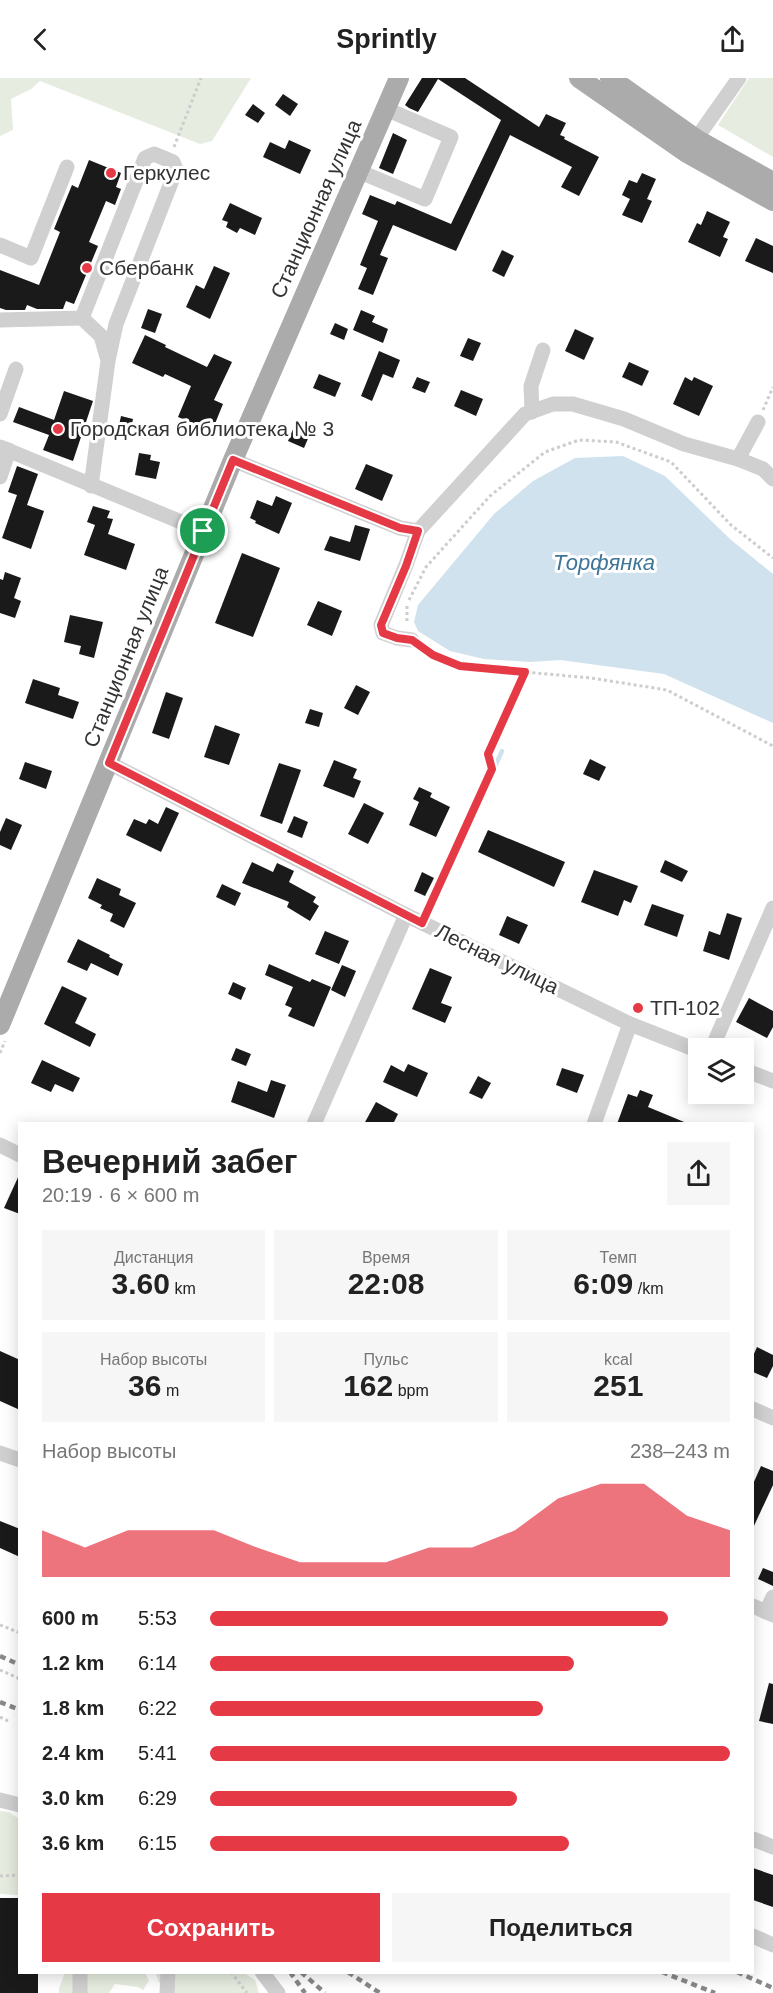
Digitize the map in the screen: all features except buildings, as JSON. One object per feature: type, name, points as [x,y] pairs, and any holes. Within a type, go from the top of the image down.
[{"type":"main road","name":"Станционная улица","points":[[0,1024],[203,531],[399,78]]},
{"type":"main road","points":[[579,78],[687,153],[773,201]]},
{"type":"main road","points":[[610,78],[696,139],[773,182]]},
{"type":"street","points":[[696,139],[739,78]]},
{"type":"street","points":[[358,171],[425,199],[451,137],[386,109]]},
{"type":"street","points":[[82,318],[145,158],[154,154],[173,162],[176,170],[116,324],[108,361],[91,486]]},
{"type":"street","points":[[0,245],[32,258],[67,167]]},
{"type":"street","points":[[0,320],[82,318],[101,336],[108,361]]},
{"type":"street","points":[[532,412],[531,386],[543,350]]},
{"type":"street","points":[[0,414],[16,369]]},
{"type":"street","points":[[412,640],[383,633],[381,625],[418,531],[525,414],[553,404],[573,404],[624,419],[684,444],[738,459],[763,469],[773,479]]},
{"type":"street","points":[[738,459],[758,422]]},
{"type":"street","points":[[0,477],[5,448],[203,531]]},
{"type":"street","points":[[233,460],[400,528],[418,531]]},
{"type":"street","name":"Лесная улица","points":[[109,763],[422,923],[630,1024],[688,1048]]},
{"type":"street","points":[[716,1038],[773,908]]},
{"type":"street","points":[[315,1122],[406,915]]},
{"type":"street","points":[[595,1122],[630,1024]]},
{"type":"street","points":[[754,1074],[773,1081]]},
{"type":"street","points":[[0,1145],[18,1154]]},
{"type":"street","points":[[754,1409],[773,1418]]},
{"type":"street","points":[[0,1452],[18,1459]]},
{"type":"street","points":[[764,1611],[773,1597]]},
{"type":"street","points":[[0,1800],[18,1805]]},
{"type":"street","points":[[754,1839],[773,1847]]},
{"type":"street","points":[[754,1936],[773,1945]]},
{"type":"street","points":[[80,1974],[80,1993]]},
{"type":"street","points":[[167,1993],[168,1974]]},
{"type":"street","points":[[264,1974],[278,1993]]},
{"type":"path","points":[[169,160],[201,78]]},
{"type":"path","points":[[758,422],[773,387]]},
{"type":"path","points":[[773,558],[731,525],[670,462],[616,442],[579,440],[545,452],[490,496],[426,567],[406,607],[407,632],[412,640],[433,655],[460,666],[591,678],[667,690],[773,746]]},
{"type":"path","points":[[422,923],[492,769],[488,754],[525,672]]},
{"type":"path","points":[[0,1624],[18,1632]]},
{"type":"path","points":[[0,1670],[18,1677]]},
{"type":"path","points":[[0,1717],[10,1722]]},
{"type":"path","points":[[0,1876],[18,1875]]},
{"type":"path","points":[[233,1974],[247,1993]]},
{"type":"shaded area","points":[[0,78],[251,78],[212,141],[200,144],[40,81],[31,89],[11,99],[13,130],[0,136]]},
{"type":"shaded area","points":[[749,78],[773,78],[773,157],[718,125]]},
{"type":"shaded area","points":[[0,1811],[9,1812],[18,1818],[18,1895],[0,1894]]},
{"type":"shaded area","points":[[64,1974],[146,1974],[149,1981],[143,1990],[138,1987],[115,1984],[109,1993],[59,1993]]},
{"type":"shaded area","points":[[156,1974],[246,1974],[255,1980],[259,1993],[169,1993],[158,1981]]},
{"type":"water","name":"Торфянка","points":[[623,456],[665,476],[730,539],[773,574],[773,723],[664,674],[560,660],[530,662],[484,659],[450,651],[418,631],[414,622],[418,605],[494,514],[533,481],[575,458]]},
{"type":"waterway","points":[[431,908],[502,751]]},
{"type":"railway","points":[[0,1656],[18,1664]]},
{"type":"railway","points":[[0,1702],[18,1709]]},
{"type":"railway","points":[[291,1974],[305,1993]]},
{"type":"railway","points":[[303,1974],[325,1993]]},
{"type":"railway","points":[[351,1974],[380,1993]]},
{"type":"railway","points":[[667,1974],[715,1993]]},
{"type":"railway","points":[[742,1974],[773,1988]]},
{"type":"place","name":"Геркулес","points":[[111,173]]},
{"type":"place","name":"Сбербанк","points":[[87,268]]},
{"type":"place","name":"Городская библиотека № 3","points":[[58,429]]},
{"type":"place","name":"ТП-102","points":[[638,1008]]},
{"type":"route","points":[[233,460],[400,528],[418,531],[381,625],[383,633],[412,640],[433,655],[460,666],[525,672],[488,754],[492,769],[422,923],[109,763],[203,531],[233,460]]}]
